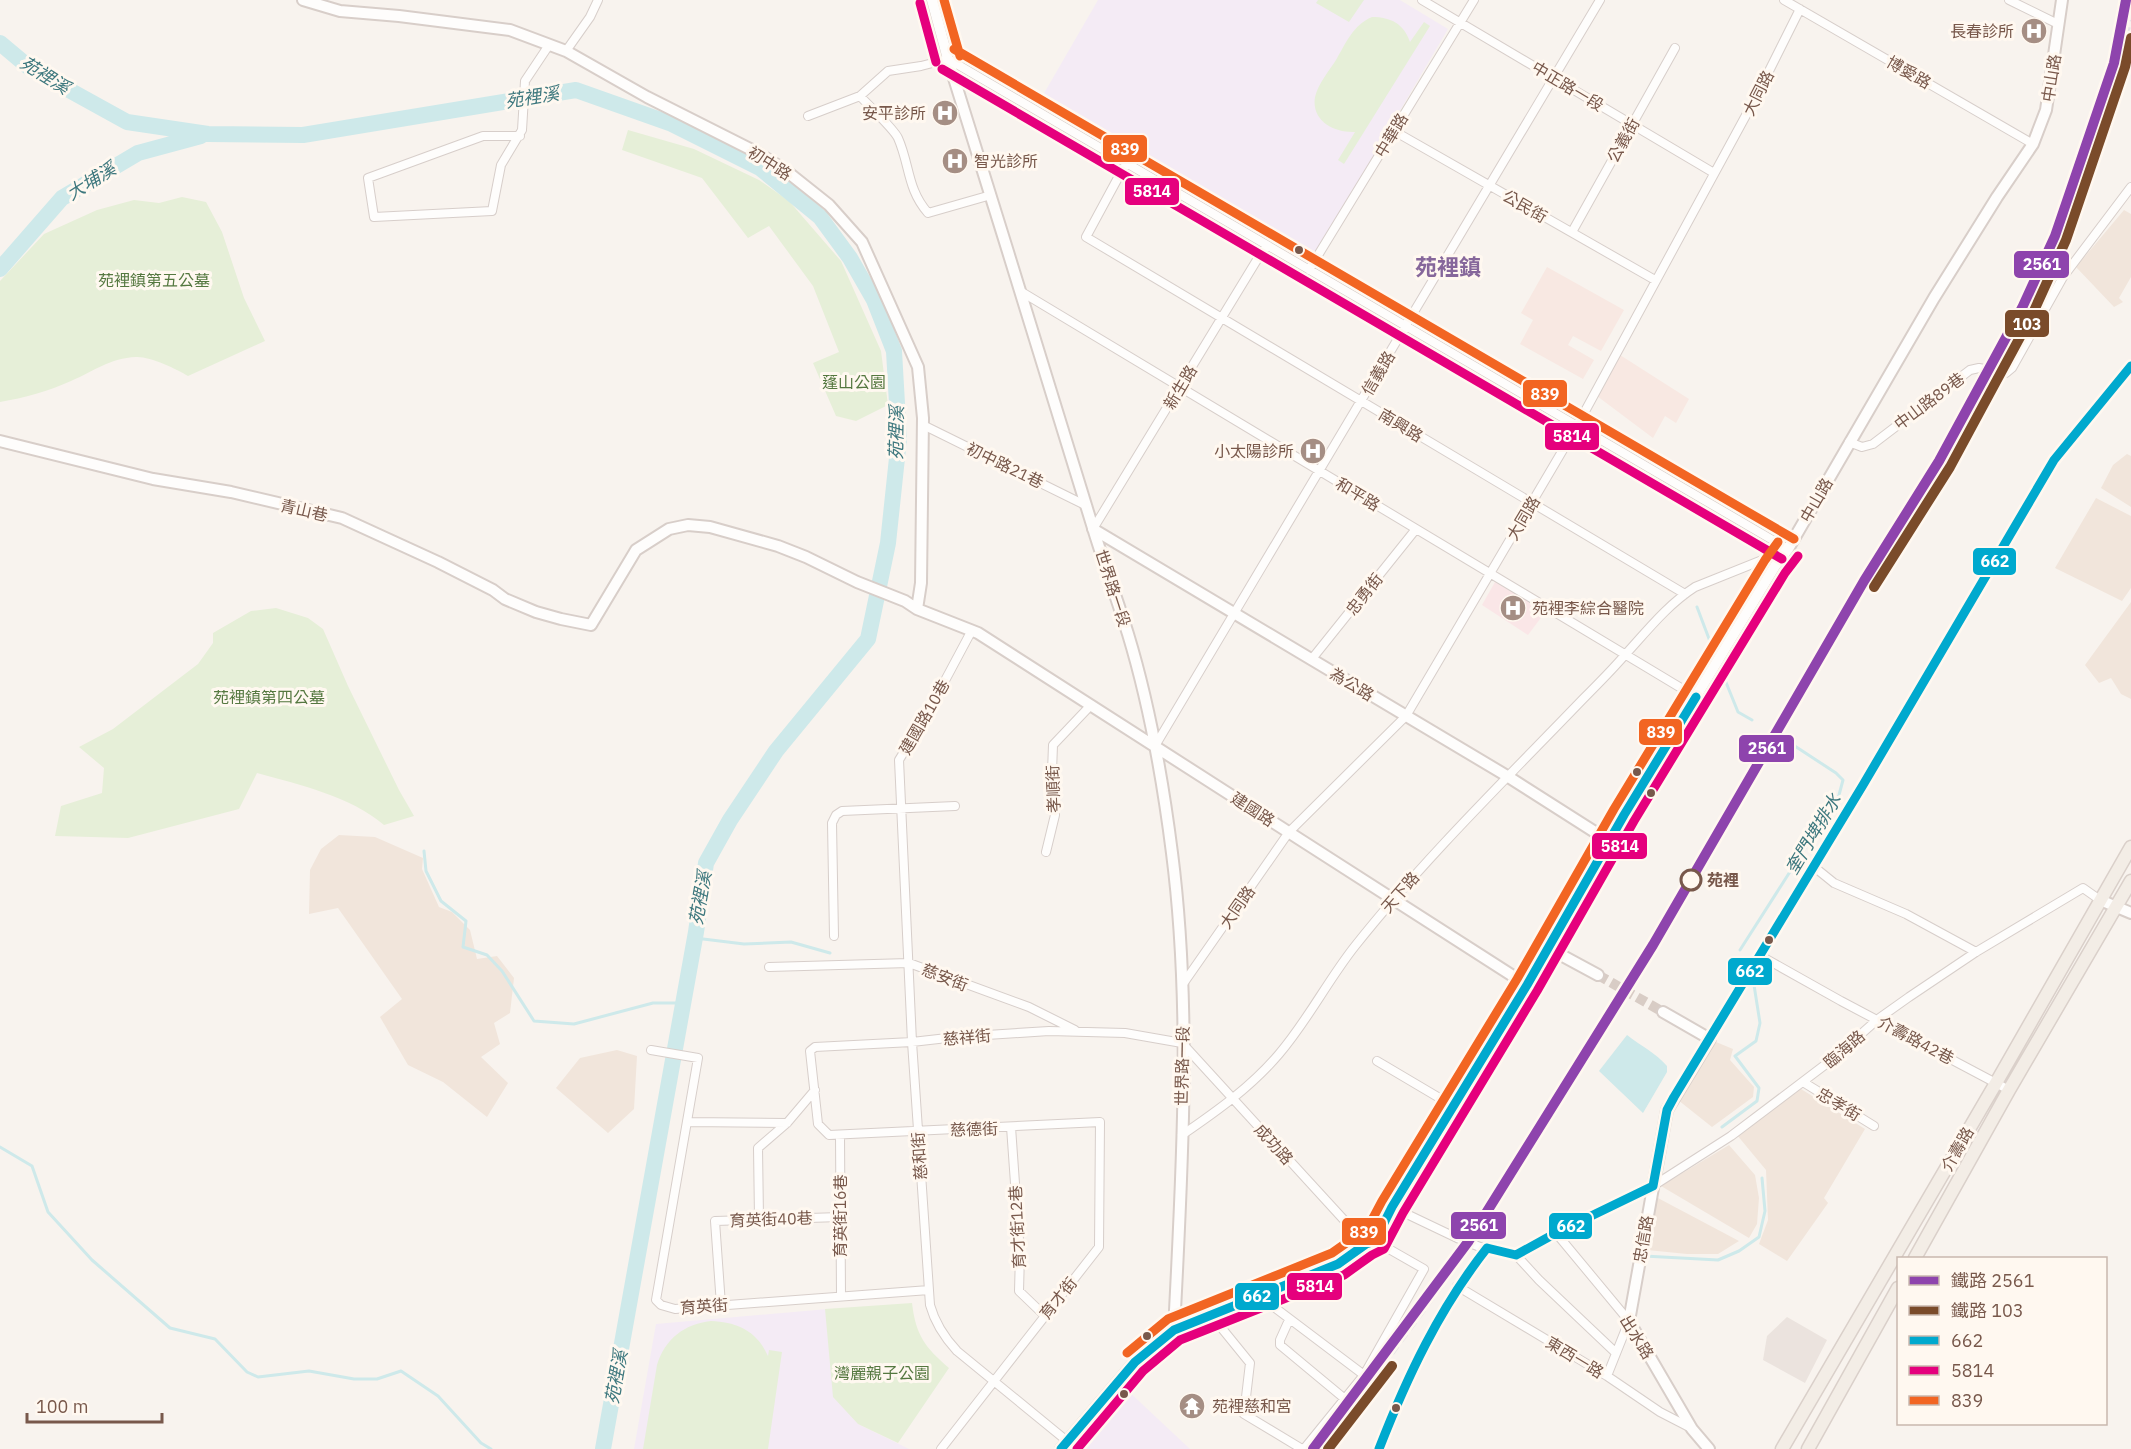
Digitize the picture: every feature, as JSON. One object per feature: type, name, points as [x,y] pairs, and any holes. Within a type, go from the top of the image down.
[{"type":"main road","name":"介壽路","points":[[1782,1449],[2131,847]]},
{"type":"main road","name":"介壽路","points":[[1916,1257],[2009,1090],[2131,881]]},
{"type":"main road","points":[[1808,1449],[1897,1292]]},
{"type":"street","name":"初中路","points":[[303,0],[340,11],[510,30],[566,51],[647,97],[756,152],[785,170],[829,205],[862,242],[918,367],[923,425],[921,583],[917,609]]},
{"type":"street","points":[[566,51],[598,0]]},
{"type":"street","name":"世界路一段","points":[[932,0],[948,59],[1093,529],[1129,637],[1155,746],[1172,849],[1179,911],[1183,984],[1182,1135]]},
{"type":"street","name":"中正路一段","points":[[1422,0],[1714,173]]},
{"type":"street","name":"中華路","points":[[1309,270],[1474,0]]},
{"type":"street","name":"信義路","points":[[1155,746],[1600,0]]},
{"type":"street","name":"博愛路","points":[[1784,0],[2033,144]]},
{"type":"street","points":[[2009,0],[2058,24]]},
{"type":"street","name":"中山路","points":[[1064,1445],[1135,1362],[1174,1330],[1338,1264],[1370,1243],[1527,985],[1609,841],[1775,566],[1788,549],[1941,288],[1997,197],[2033,144],[2046,110],[2062,0]]},
{"type":"street","name":"大同路","points":[[1183,984],[1288,832],[1406,716],[1576,426],[1757,95],[1800,9]]},
{"type":"street","points":[[521,133],[483,136],[368,178],[374,217],[492,211],[501,165],[521,133],[525,81],[549,45]]},
{"type":"street","name":"公義街","points":[[1572,232],[1675,48]]},
{"type":"street","points":[[808,116],[860,96],[888,71],[948,59],[1788,549]]},
{"type":"street","points":[[860,96],[898,136],[909,181],[920,204],[928,213],[991,195]]},
{"type":"street","name":"公民街","points":[[1394,131],[1655,280]]},
{"type":"street","name":"南興路","points":[[1126,163],[1086,237],[1684,594]]},
{"type":"street","name":"中山路89巷","points":[[1849,442],[1862,447],[1873,444],[1970,370],[1979,368],[2006,373],[2012,368],[2063,277],[2127,201],[2131,187]]},
{"type":"street","name":"新生路","points":[[1093,529],[1266,245]]},
{"type":"street","name":"和平路","points":[[1020,291],[1696,697]]},
{"type":"street","points":[[1663,1012],[1710,1039],[2054,460],[2131,366]]},
{"type":"street","name":"初中路21巷","points":[[923,425],[1087,506]]},
{"type":"street","name":"青山巷","points":[[0,441],[153,479],[231,492],[342,518],[438,562],[493,590],[505,599],[536,612],[591,625]]},
{"type":"street","name":"建國路","points":[[591,625],[636,550],[669,529],[688,525],[710,527],[778,546],[905,601],[917,609],[975,631],[1527,985]]},
{"type":"street","name":"為公路","points":[[1093,529],[1507,776],[1609,841]]},
{"type":"street","name":"忠勇街","points":[[1311,660],[1416,529]]},
{"type":"street","name":"天下路","points":[[1182,1135],[1233,1099],[1253,1082],[1280,1053],[1348,955],[1393,898],[1507,776],[1626,655],[1644,632],[1684,594],[1695,587],[1788,549]]},
{"type":"street","name":"建國路10巷","points":[[903,810],[899,760],[975,631]]},
{"type":"street","name":"孝順街","points":[[1046,852],[1055,815],[1053,745],[1091,705]]},
{"type":"street","points":[[834,936],[832,823],[836,815],[842,811],[955,806]]},
{"type":"street","name":"慈和街","points":[[903,810],[912,1042],[929,1290],[934,1318],[945,1337],[957,1351],[1064,1445]]},
{"type":"street","points":[[1813,866],[1834,883],[1906,914],[1976,952]]},
{"type":"street","name":"臨海路","points":[[1516,1255],[1653,1186],[1731,1136],[1834,1058],[1878,1019],[1976,952],[2083,888],[2100,900],[2131,913]]},
{"type":"street","points":[[1548,948],[1598,975]]},
{"type":"street","name":"介壽路42巷","points":[[1760,955],[1841,1001],[2009,1090]]},
{"type":"street","name":"慈安街","points":[[769,967],[909,963],[1029,1007],[1076,1031]]},
{"type":"street","name":"慈祥街","points":[[814,1090],[810,1051],[815,1047],[1049,1031],[1125,1033],[1182,1043]]},
{"type":"street","name":"忠信路","points":[[1607,1376],[1629,1321],[1667,1110],[1710,1039]]},
{"type":"street","name":"成功路","points":[[1182,1043],[1370,1243],[1424,1269],[1364,1375]]},
{"type":"street","name":"育英街","points":[[651,1050],[698,1058],[656,1300],[661,1305],[675,1309],[929,1290]]},
{"type":"street","points":[[1377,1061],[1454,1106]]},
{"type":"street","name":"忠孝街","points":[[1803,1082],[1875,1126]]},
{"type":"street","points":[[759,1218],[759,1148],[787,1123],[814,1090]]},
{"type":"street","points":[[814,1090],[818,1124],[829,1135],[840,1135]]},
{"type":"street","points":[[687,1122],[787,1123]]},
{"type":"street","name":"慈德街","points":[[840,1135],[1100,1122]]},
{"type":"street","name":"育才街","points":[[941,1449],[1099,1247],[1100,1122]]},
{"type":"street","name":"育才街12巷","points":[[1011,1128],[1020,1254],[1019,1291],[1044,1315]]},
{"type":"street","name":"育英街16巷","points":[[840,1135],[841,1296]]},
{"type":"street","points":[[1174,1330],[1182,1135]]},
{"type":"street","points":[[1392,1207],[1447,1234],[1516,1255],[1616,1353]]},
{"type":"street","name":"育英街40巷","points":[[721,1305],[716,1221],[840,1217]]},
{"type":"street","name":"出水路","points":[[1556,1233],[1629,1321],[1692,1429],[1709,1449]]},
{"type":"street","points":[[1379,1449],[1408,1381],[1457,1286],[1487,1248]]},
{"type":"street","name":"東西一路","points":[[1457,1286],[1607,1376],[1660,1412],[1692,1429]]},
{"type":"street","points":[[1211,1315],[1250,1363],[1244,1414],[1303,1449],[1364,1375],[1258,1295]]},
{"type":"street","points":[[1289,1320],[1280,1340],[1280,1346],[1345,1399]]},
{"type":"shaded area","points":[[1098,0],[1400,0],[1448,29],[1312,260],[1039,102]]},
{"type":"shaded area","points":[[2124,210],[2131,214],[2131,277],[2119,298],[2123,302],[2114,307],[2076,267]]},
{"type":"shaded area","points":[[1547,267],[1624,310],[1601,351],[1573,336],[1568,345],[1594,360],[1583,379],[1520,344],[1533,320],[1521,313]]},
{"type":"shaded area","points":[[1620,355],[1689,399],[1676,423],[1665,416],[1653,438],[1597,396]]},
{"type":"shaded area","points":[[2127,454],[2131,456],[2131,507],[2101,488],[2113,465]]},
{"type":"shaded area","points":[[2096,498],[2131,516],[2131,588],[2122,601],[2055,568]]},
{"type":"shaded area","name":"苑裡李綜合醫院","points":[[1495,582],[1546,611],[1528,635],[1482,605]]},
{"type":"shaded area","points":[[2131,602],[2131,699],[2121,694],[2111,678],[2099,683],[2085,665]]},
{"type":"shaded area","points":[[339,835],[375,837],[423,858],[422,869],[439,907],[452,912],[470,930],[477,959],[497,956],[514,978],[510,1013],[494,1023],[500,1044],[481,1057],[508,1083],[487,1117],[443,1082],[408,1065],[380,1017],[402,999],[338,908],[309,914],[310,870],[321,849]]},
{"type":"shaded area","points":[[1716,1042],[1733,1049],[1730,1060],[1754,1087],[1753,1097],[1712,1127],[1678,1100]]},
{"type":"shaded area","points":[[617,1050],[637,1056],[634,1109],[608,1133],[556,1088],[580,1058]]},
{"type":"shaded area","points":[[1801,1089],[1865,1129],[1824,1198],[1828,1203],[1787,1261],[1759,1244],[1768,1220],[1766,1170],[1737,1135]]},
{"type":"shaded area","points":[[1729,1145],[1755,1175],[1759,1198],[1757,1224],[1749,1238],[1661,1186]]},
{"type":"shaded area","points":[[1656,1197],[1739,1241],[1718,1254],[1647,1250]]},
{"type":"shaded area","points":[[828,1309],[858,1424],[909,1449],[634,1449],[656,1324]]},
{"type":"shaded area","points":[[1787,1317],[1827,1340],[1805,1383],[1763,1360],[1767,1336]]},
{"type":"shaded area","points":[[1125,1388],[1190,1449],[1073,1449]]},
{"type":"green space","points":[[1318,0],[1364,0],[1349,22],[1316,3]]},
{"type":"green space","points":[[1372,17],[1385,18],[1396,23],[1410,42],[1424,22],[1430,26],[1344,164],[1338,160],[1355,132],[1332,128],[1320,119],[1315,97],[1321,82],[1351,35],[1365,20]]},
{"type":"green space","name":"蓬山公園","points":[[628,130],[694,149],[759,180],[789,201],[841,261],[881,351],[888,405],[856,421],[836,416],[813,363],[839,352],[813,286],[769,226],[748,238],[702,178],[622,150]]},
{"type":"green space","name":"苑裡鎮第五公墓","points":[[182,197],[206,202],[222,232],[244,298],[265,341],[188,376],[142,357],[127,358],[110,362],[54,388],[0,402],[0,281],[44,234],[97,210],[134,200],[159,203]]},
{"type":"green space","name":"苑裡鎮第四公墓","points":[[276,608],[308,618],[323,629],[348,686],[414,816],[384,825],[356,806],[340,799],[257,773],[239,809],[128,838],[55,836],[61,806],[102,793],[104,768],[79,747],[113,729],[198,664],[213,643],[213,633],[251,611]]},
{"type":"green space","name":"灣麗親子公園","points":[[912,1303],[919,1333],[934,1354],[949,1368],[898,1443],[858,1424],[833,1397],[825,1309]]},
{"type":"green space","points":[[711,1321],[729,1323],[752,1334],[768,1356],[769,1350],[782,1352],[768,1449],[643,1449],[657,1365],[665,1348],[670,1340],[684,1329]]},
{"type":"water","points":[[1627,1035],[1667,1066],[1667,1072],[1643,1113],[1599,1071]]},
{"type":"waterway","name":"苑裡溪","points":[[0,43],[31,69],[127,122],[208,134],[303,135],[576,90],[672,124],[760,168],[820,217],[850,258],[874,300],[894,351],[899,439],[888,543],[868,639],[776,751],[730,820],[706,863],[696,932],[603,1449]]},
{"type":"waterway","name":"大埔溪","points":[[0,269],[62,198],[138,153],[201,136]]},
{"type":"waterway","name":"奎門埤排水","points":[[1697,607],[1714,652]]},
{"type":"waterway","name":"奎門埤排水","points":[[1721,670],[1738,712],[1752,720]]},
{"type":"waterway","name":"奎門埤排水","points":[[1740,950],[1839,795],[1843,780],[1781,737]]},
{"type":"waterway","points":[[424,851],[426,871],[441,901],[466,921],[463,947],[487,955],[502,971],[534,1021],[574,1024],[653,1003],[683,1003]]},
{"type":"waterway","points":[[695,938],[744,944],[791,942],[830,953]]},
{"type":"waterway","name":"奎門埤排水","points":[[1722,1127],[1757,1101],[1759,1088],[1735,1056],[1756,1041],[1760,1023],[1754,985]]},
{"type":"waterway","points":[[0,1147],[32,1166],[48,1212],[92,1260],[170,1328],[215,1339],[247,1372],[258,1377],[309,1371],[354,1379],[377,1379],[401,1371],[438,1396],[481,1443],[491,1449]]},
{"type":"waterway","name":"奎門埤排水","points":[[1644,1256],[1718,1260],[1739,1251],[1759,1237],[1765,1211],[1762,1178]]},
{"type":"tunnel","points":[[1598,975],[1663,1012]]},
{"type":"railway","points":[[1342,1409],[1389,1359],[1473,1244],[1658,946],[1868,583],[1943,464],[1981,390],[2029,311],[2062,239],[2098,138],[2131,20]]},
{"type":"rail line","name":"2561","points":[[1313,1449],[1468,1242],[1653,945],[1864,581],[1939,461],[2022,308],[2055,236],[2114,63],[2126,0]]},
{"type":"rail line","name":"103","points":[[1874,587],[1950,467],[2033,313],[2066,240],[2125,67],[2131,38]]},
{"type":"rail line","name":"103","points":[[1328,1449],[1392,1366]]},
{"type":"transit line","name":"839","points":[[944,0],[960,56]]},
{"type":"transit line","name":"5814","points":[[920,3],[936,62]]},
{"type":"transit line","name":"839","points":[[954,49],[1794,539]]},
{"type":"transit line","name":"5814","points":[[942,69],[1782,559]]},
{"type":"transit line","name":"662","points":[[1653,1186],[1667,1110],[1674,1097],[1863,785],[2054,460],[2131,366]]},
{"type":"transit line","name":"839","points":[[1127,1353],[1168,1319],[1332,1253],[1366,1231],[1517,979],[1614,809],[1778,542]]},
{"type":"transit line","name":"5814","points":[[1077,1449],[1143,1371],[1180,1340],[1344,1275],[1384,1249],[1403,1213],[1537,991],[1634,821],[1785,573],[1798,556]]},
{"type":"transit line","name":"662","points":[[1061,1449],[1135,1362],[1174,1330],[1338,1264],[1366,1244],[1375,1241],[1392,1207],[1527,985],[1624,815],[1696,697]]},
{"type":"transit line","name":"662","points":[[1487,1248],[1516,1255],[1653,1186]]},
{"type":"transit line","name":"662","points":[[1379,1449],[1401,1396],[1439,1319],[1487,1248]]},
{"type":"place","name":"長春診所","points":[[2034,31]]},
{"type":"place","name":"安平診所","points":[[945,113]]},
{"type":"place","name":"智光診所","points":[[955,161]]},
{"type":"place","name":"小太陽診所","points":[[1313,451]]},
{"type":"place","name":"苑裡李綜合醫院","points":[[1513,608]]},
{"type":"place","name":"苑裡","points":[[1691,880]]},
{"type":"place","name":"苑裡慈和宮","points":[[1192,1406]]},
{"type":"district","name":"苑裡鎮","points":[[1448,266]]}]
